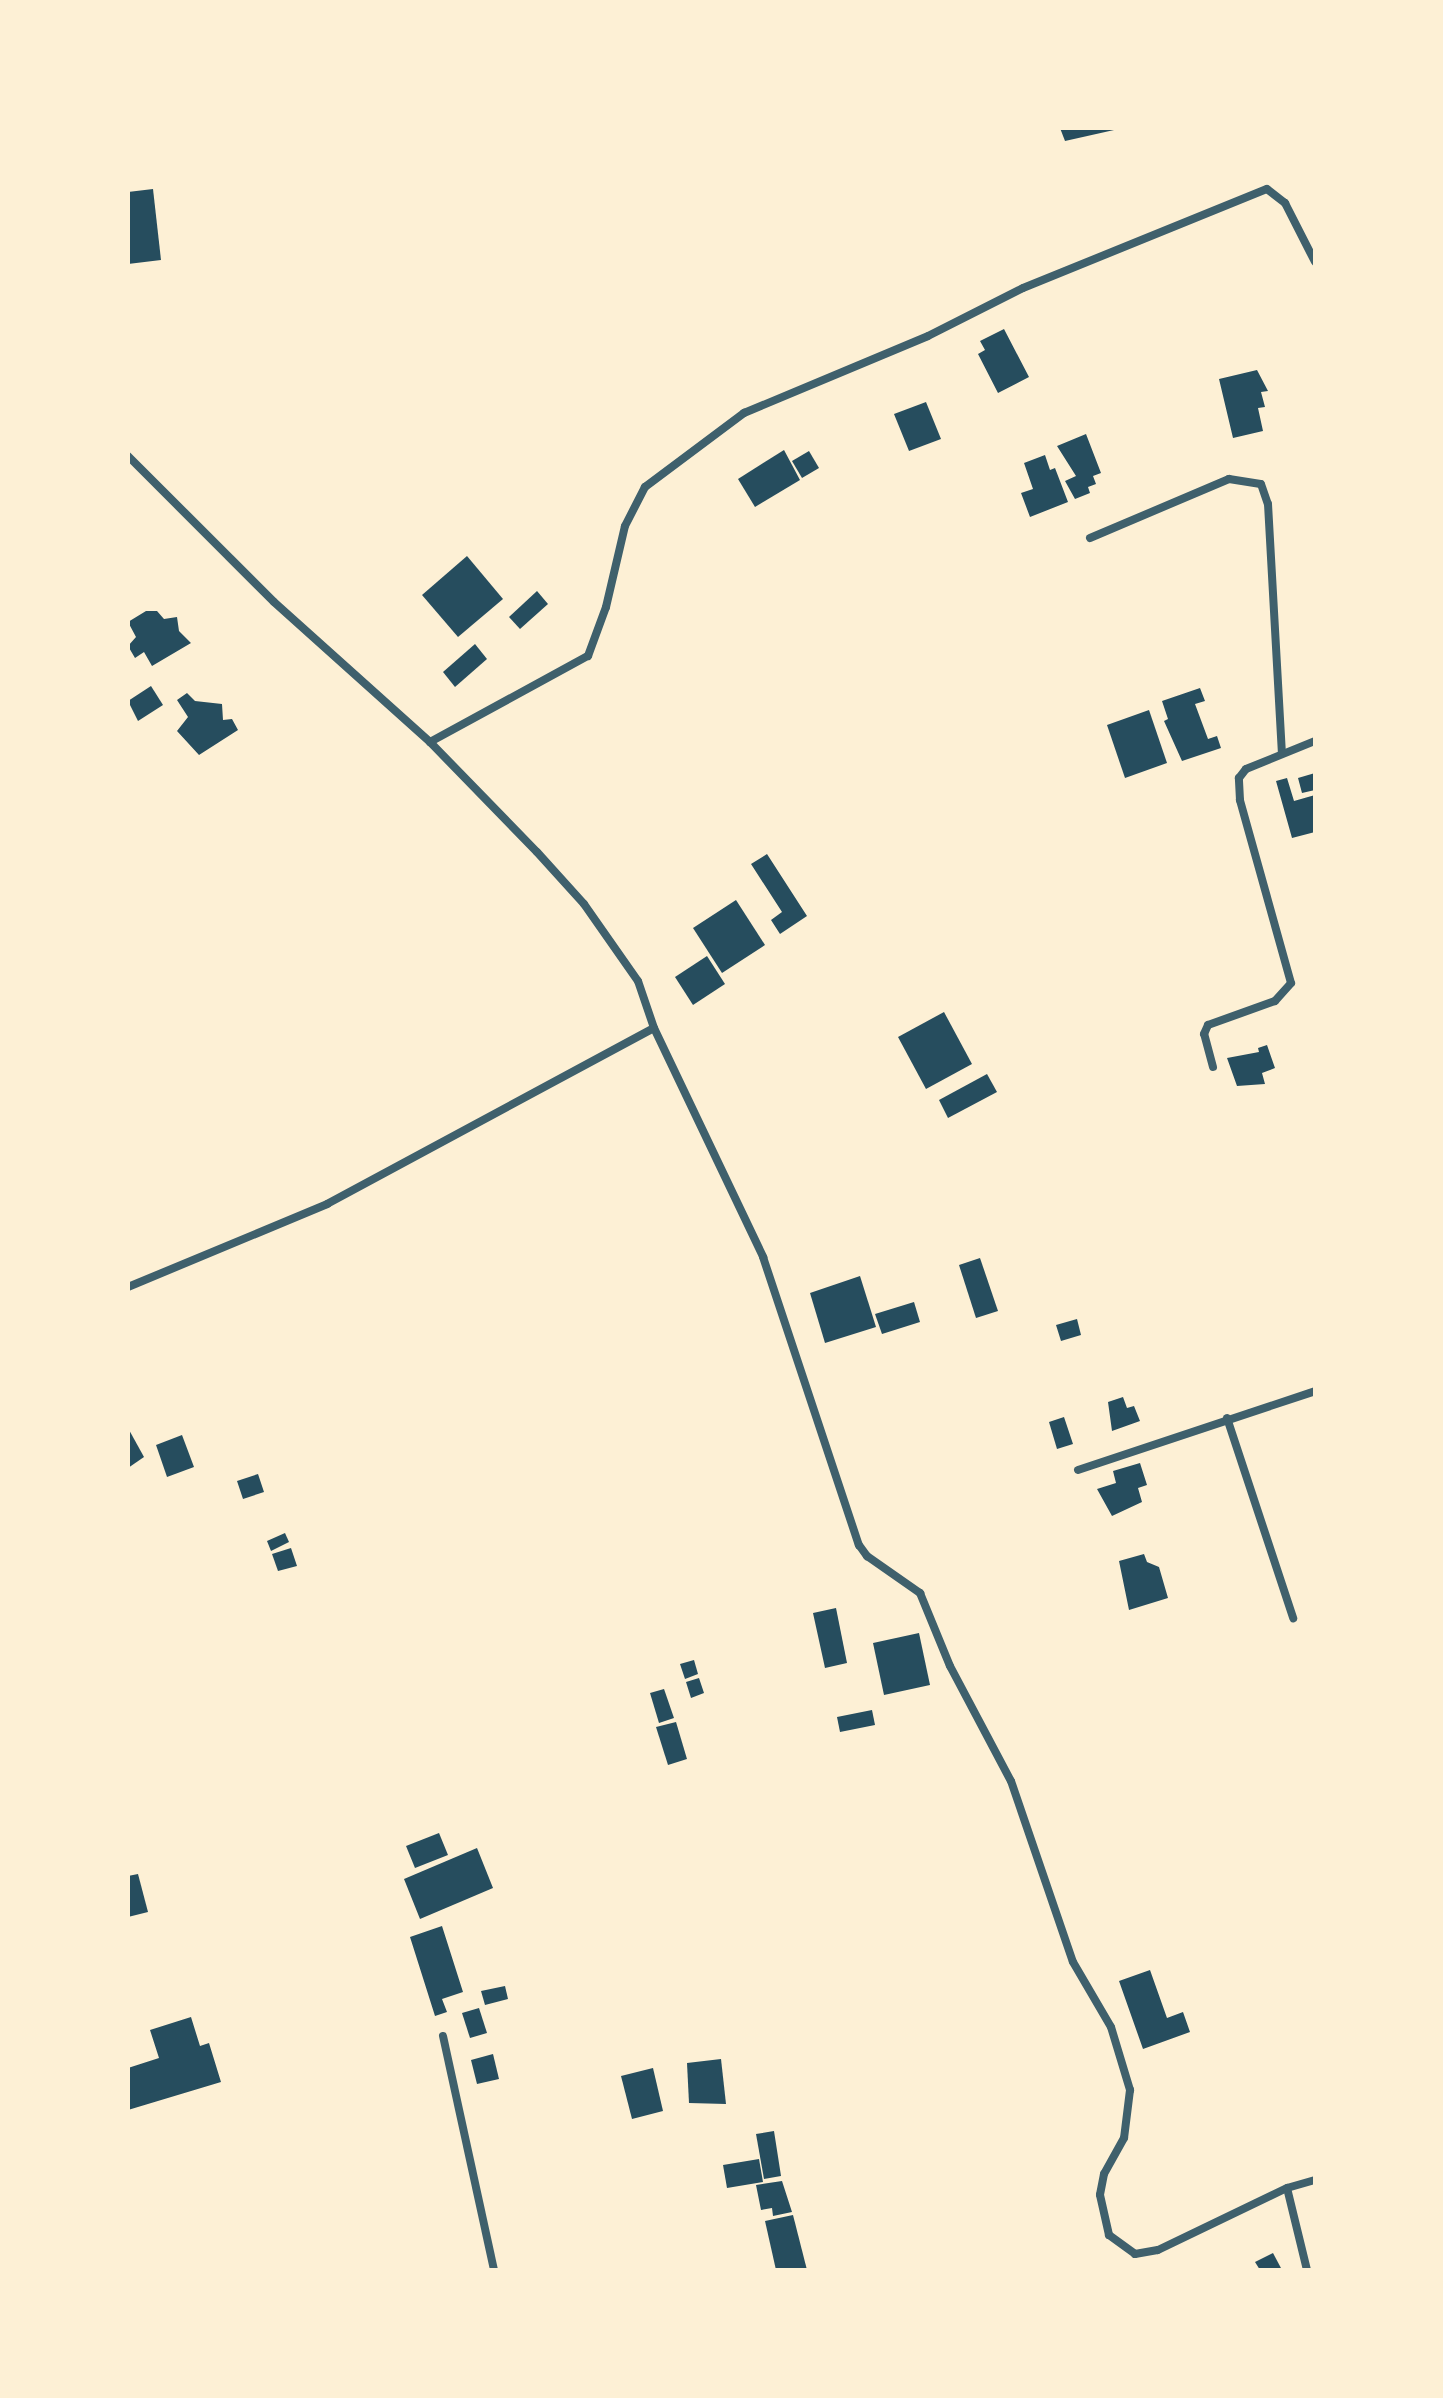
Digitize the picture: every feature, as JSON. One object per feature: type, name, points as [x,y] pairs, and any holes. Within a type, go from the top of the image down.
[{"type":"street","points":[[430,742],[588,656],[606,607],[625,526],[645,487],[744,413],[928,336],[1023,288],[1267,189],[1285,203],[1315,262]]},
{"type":"street","points":[[128,456],[274,602],[430,742],[584,904],[638,981],[654,1028],[763,1257],[859,1545],[920,1593],[950,1666],[1011,1781],[1073,1962],[1111,2027],[1130,2090],[1124,2138],[1104,2174],[1100,2195],[1109,2235],[1135,2254],[1158,2250],[1287,2188],[1315,2180]]},
{"type":"street","points":[[1090,538],[1229,479],[1261,484],[1268,504],[1282,753]]},
{"type":"street","points":[[1213,1067],[1204,1034],[1208,1025],[1275,1001],[1291,983],[1238,785],[1246,769],[1315,741]]},
{"type":"street","points":[[128,1287],[327,1204],[654,1028]]},
{"type":"street","points":[[1078,1470],[1315,1391]]},
{"type":"street","points":[[1227,1418],[1293,1618]]},
{"type":"street","points":[[443,2036],[494,2270]]},
{"type":"street","points":[[1287,2188],[1307,2270]]},
{"type":"building","points":[[1060,128],[1123,128],[1065,141]]},
{"type":"building","points":[[153,189],[161,260],[128,264],[128,192]]},
{"type":"building","points":[[1004,329],[1029,377],[998,393],[978,354],[985,350],[980,341]]},
{"type":"building","points":[[1257,370],[1268,391],[1261,392],[1265,407],[1258,408],[1263,431],[1233,438],[1219,379]]},
{"type":"building","points":[[926,402],[941,439],[909,451],[894,414]]},
{"type":"building","points":[[1086,434],[1101,473],[1093,476],[1096,484],[1088,487],[1090,493],[1075,499],[1065,481],[1076,476],[1057,446]]},
{"type":"building","points":[[784,450],[800,480],[755,507],[738,479]]},
{"type":"building","points":[[809,451],[819,468],[802,478],[792,461]]},
{"type":"building","points":[[1045,455],[1050,470],[1055,468],[1068,502],[1030,517],[1021,493],[1033,489],[1024,463]]},
{"type":"building","points":[[467,556],[503,599],[458,637],[422,595]]},
{"type":"building","points":[[537,591],[548,604],[520,629],[509,617]]},
{"type":"building","points":[[146,611],[157,611],[164,619],[177,617],[179,631],[191,643],[152,666],[144,652],[135,658],[128,646],[136,637],[128,622]]},
{"type":"building","points":[[475,644],[487,659],[455,687],[443,672]]},
{"type":"building","points":[[151,686],[163,705],[138,721],[128,701]]},
{"type":"building","points":[[1200,688],[1205,701],[1195,704],[1208,739],[1217,736],[1221,748],[1182,761],[1164,721],[1168,719],[1162,701]]},
{"type":"building","points":[[187,693],[195,701],[222,704],[223,720],[232,719],[238,730],[199,755],[177,731],[188,717],[177,700]]},
{"type":"building","points":[[1149,710],[1167,763],[1125,778],[1107,725]]},
{"type":"building","points":[[1315,773],[1315,790],[1302,793],[1298,778]]},
{"type":"building","points":[[1287,778],[1294,801],[1315,795],[1315,832],[1292,838],[1276,781]]},
{"type":"building","points":[[767,854],[807,916],[780,934],[771,920],[782,912],[751,864]]},
{"type":"building","points":[[736,900],[765,945],[722,973],[693,928]]},
{"type":"building","points":[[707,956],[725,984],[693,1005],[675,977]]},
{"type":"building","points":[[944,1012],[972,1064],[926,1089],[898,1037]]},
{"type":"building","points":[[1267,1045],[1275,1068],[1262,1073],[1265,1084],[1237,1086],[1227,1058],[1259,1052],[1258,1048]]},
{"type":"building","points":[[987,1074],[997,1092],[948,1118],[939,1100]]},
{"type":"building","points":[[980,1258],[998,1311],[976,1318],[959,1265]]},
{"type":"building","points":[[860,1276],[876,1327],[825,1343],[810,1293]]},
{"type":"building","points":[[914,1302],[920,1322],[882,1334],[875,1314]]},
{"type":"building","points":[[1077,1319],[1081,1335],[1061,1341],[1056,1325]]},
{"type":"building","points":[[1123,1397],[1127,1408],[1134,1406],[1140,1421],[1112,1431],[1108,1402]]},
{"type":"building","points":[[1064,1417],[1073,1444],[1057,1449],[1049,1422]]},
{"type":"building","points":[[128,1428],[144,1457],[128,1468]]},
{"type":"building","points":[[182,1435],[194,1467],[167,1477],[156,1445]]},
{"type":"building","points":[[1140,1463],[1147,1485],[1138,1488],[1142,1502],[1112,1516],[1097,1489],[1116,1483],[1113,1471]]},
{"type":"building","points":[[258,1474],[264,1492],[243,1499],[237,1481]]},
{"type":"building","points":[[285,1533],[289,1542],[271,1551],[267,1541]]},
{"type":"building","points":[[291,1548],[297,1566],[278,1571],[272,1554]]},
{"type":"building","points":[[1144,1554],[1147,1562],[1159,1567],[1168,1598],[1129,1610],[1119,1561]]},
{"type":"building","points":[[836,1608],[847,1663],[825,1668],[813,1613]]},
{"type":"building","points":[[919,1633],[930,1685],[884,1695],[873,1643]]},
{"type":"building","points":[[694,1660],[698,1674],[685,1679],[680,1664]]},
{"type":"building","points":[[699,1678],[704,1693],[691,1698],[686,1682]]},
{"type":"building","points":[[664,1689],[674,1718],[659,1723],[650,1693]]},
{"type":"building","points":[[872,1710],[875,1725],[840,1732],[837,1717]]},
{"type":"building","points":[[676,1722],[687,1759],[668,1765],[656,1727]]},
{"type":"building","points":[[439,1833],[448,1855],[415,1868],[406,1846]]},
{"type":"building","points":[[477,1848],[493,1888],[420,1919],[404,1879]]},
{"type":"building","points":[[138,1874],[148,1912],[128,1917],[128,1876]]},
{"type":"building","points":[[442,1926],[463,1992],[442,1999],[447,2012],[435,2016],[410,1937]]},
{"type":"building","points":[[1150,1970],[1167,2018],[1183,2012],[1190,2032],[1143,2049],[1119,1981]]},
{"type":"building","points":[[505,1986],[508,1999],[485,2005],[481,1991]]},
{"type":"building","points":[[479,2008],[487,2033],[470,2038],[462,2013]]},
{"type":"building","points":[[191,2017],[200,2046],[209,2043],[221,2082],[128,2110],[128,2068],[159,2058],[150,2030]]},
{"type":"building","points":[[493,2054],[499,2079],[477,2084],[471,2060]]},
{"type":"building","points":[[721,2059],[726,2104],[689,2103],[687,2063]]},
{"type":"building","points":[[653,2068],[663,2111],[632,2119],[621,2076]]},
{"type":"building","points":[[774,2131],[781,2176],[764,2179],[756,2134]]},
{"type":"building","points":[[759,2159],[763,2182],[727,2188],[723,2165]]},
{"type":"building","points":[[782,2181],[792,2212],[773,2216],[772,2208],[761,2210],[756,2185]]},
{"type":"building","points":[[793,2215],[807,2270],[776,2270],[765,2221]]},
{"type":"building","points":[[1273,2253],[1282,2270],[1260,2270],[1255,2262]]}]
